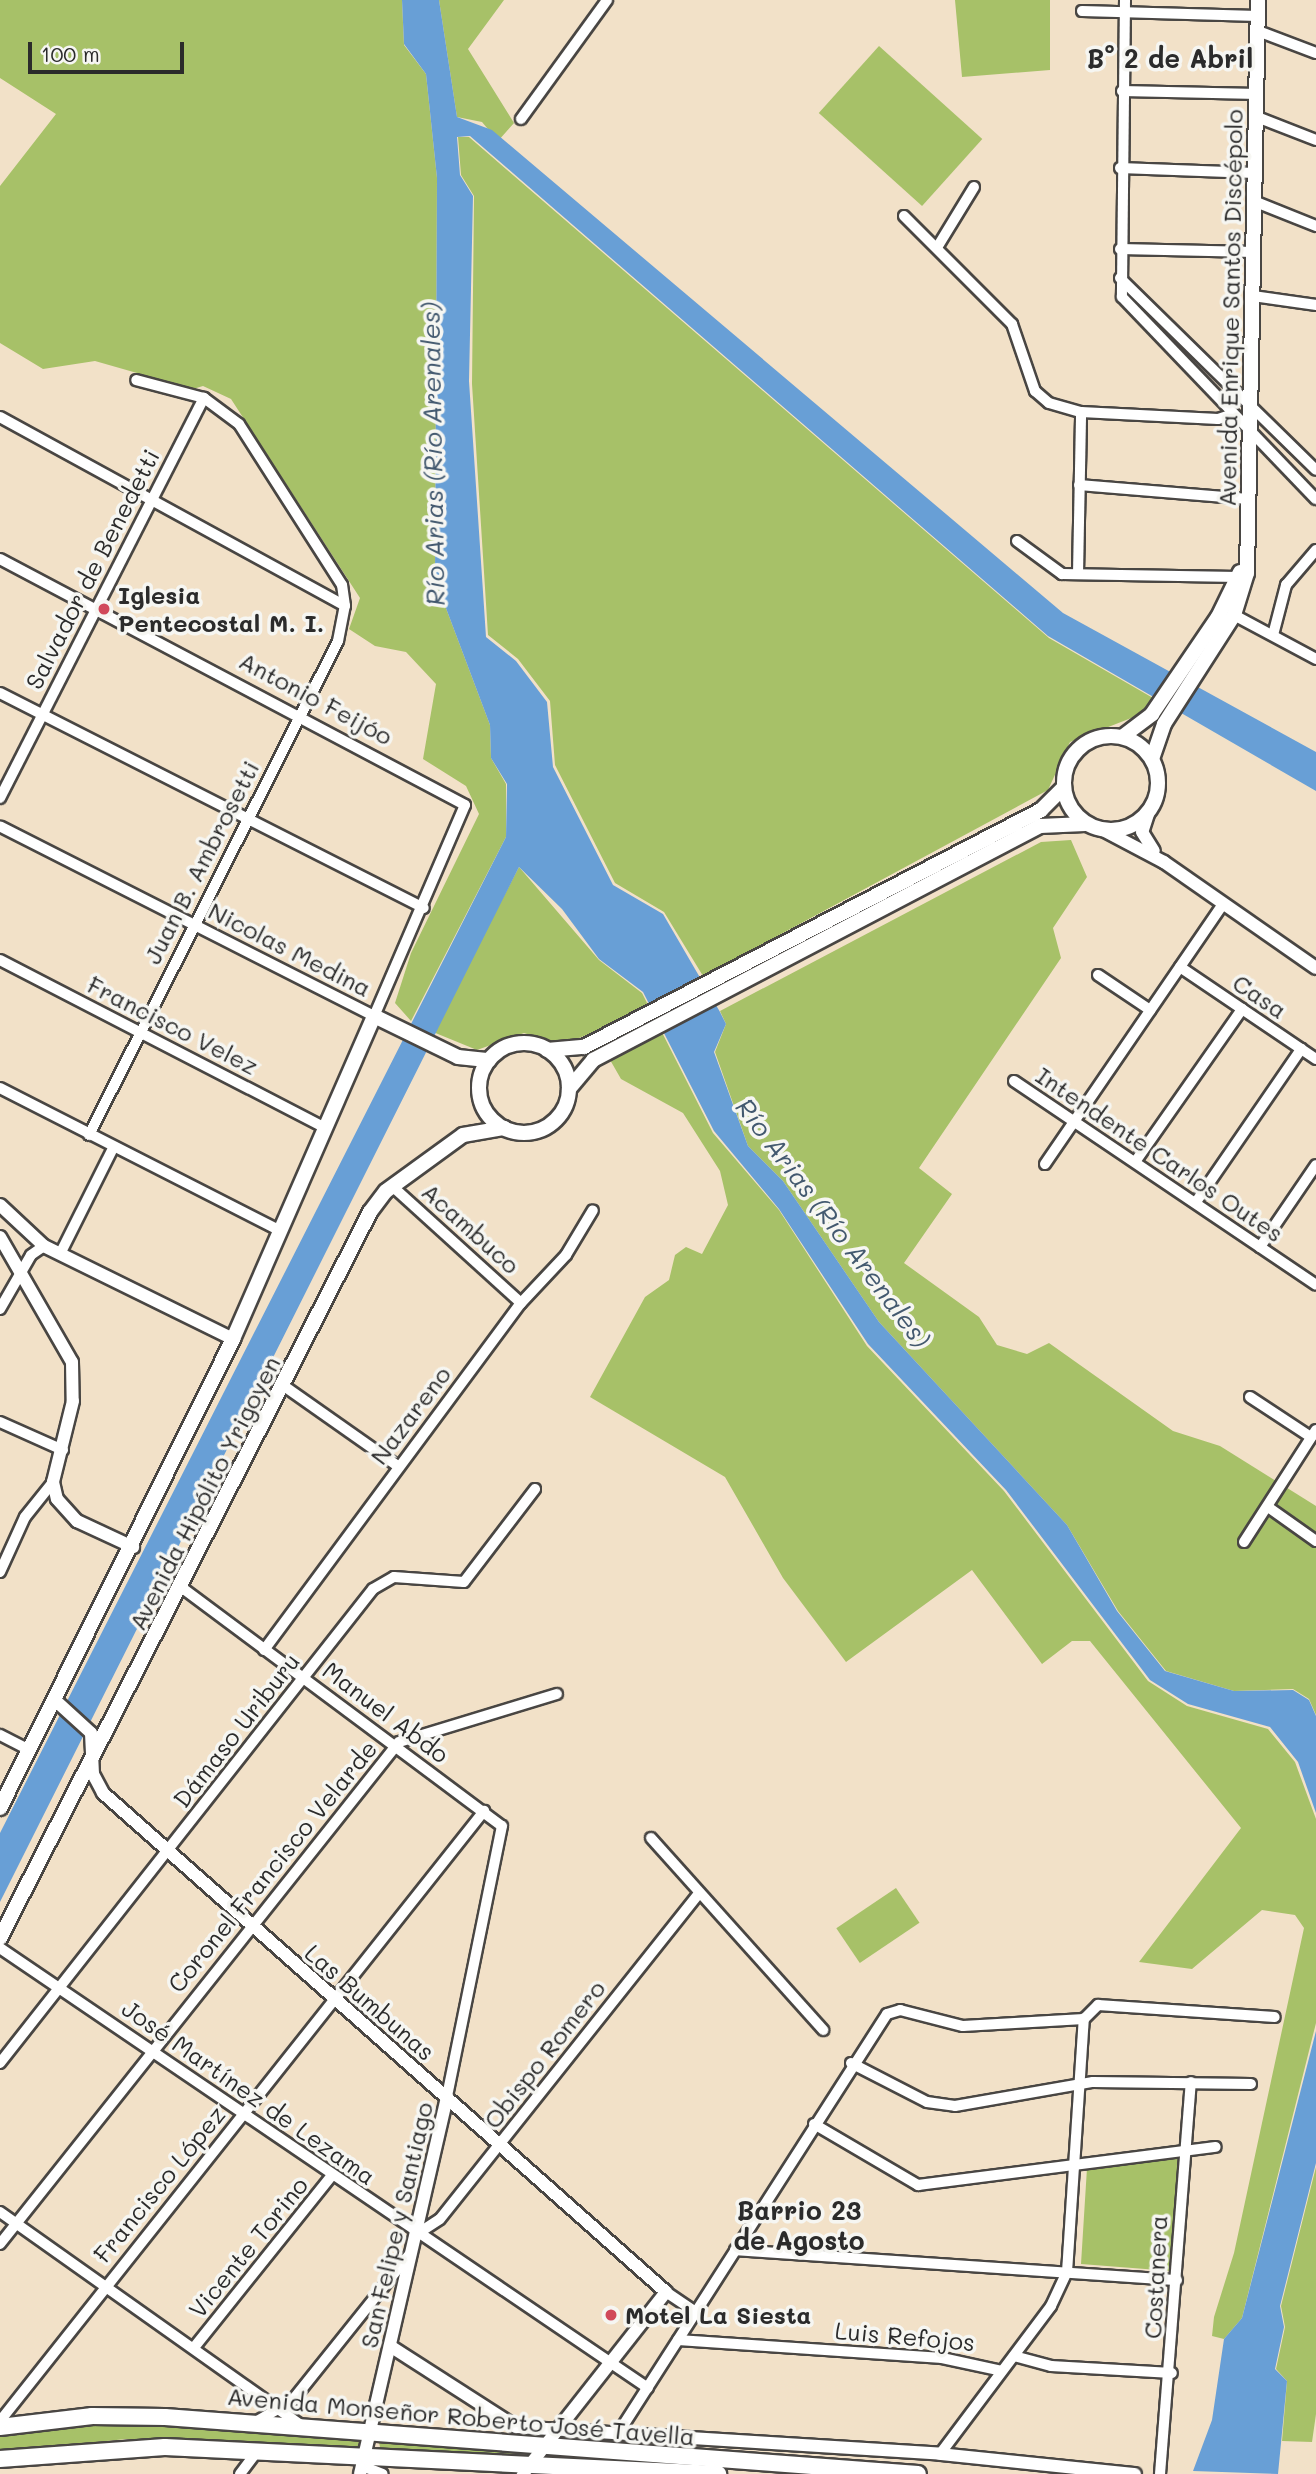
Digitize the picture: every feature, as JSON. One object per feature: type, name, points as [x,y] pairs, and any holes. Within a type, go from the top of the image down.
[{"type":"highway","name":"Avenida Monseñor Roberto José Tavella","points":[[0,2427],[92,2416],[256,2422],[304,2428],[918,2474]]},
{"type":"highway","name":"Avenida Monseñor Roberto José Tavella","points":[[0,2459],[120,2447],[257,2453],[362,2465],[718,2474]]},
{"type":"main road","name":"Avenida Enrique Santos Discépolo","points":[[1158,719],[1201,670],[1234,615],[1247,573],[1258,0]]},
{"type":"main road","points":[[452,1054],[479,1087],[483,1106],[504,1128],[529,1133],[553,1123],[569,1089],[593,1060],[1040,826],[1085,824],[1103,830],[1131,826],[1150,808],[1158,783],[1152,759],[1158,719],[1185,665],[1238,577],[1246,543]]},
{"type":"main road","points":[[479,1087],[489,1060],[516,1044],[547,1050],[584,1047],[1041,810],[1062,789],[1080,748],[1102,736],[1122,737],[1158,719]]},
{"type":"main road","points":[[1122,737],[1152,759]]},
{"type":"main road","points":[[1062,789],[1085,824]]},
{"type":"main road","points":[[374,1016],[452,1054],[489,1060]]},
{"type":"main road","name":"Avenida Hipólito Yrigoyen","points":[[0,1808],[29,1750],[60,1704],[132,1547],[233,1339],[374,1016]]},
{"type":"main road","points":[[547,1050],[563,1066],[569,1089]]},
{"type":"main road","name":"Avenida Hipólito Yrigoyen","points":[[0,1938],[284,1386],[370,1212],[392,1186],[470,1131],[504,1128]]},
{"type":"street","points":[[521,119],[607,0]]},
{"type":"street","points":[[1125,0],[1120,278],[1126,307],[1316,499]]},
{"type":"street","points":[[1082,11],[1258,16]]},
{"type":"street","points":[[1258,31],[1316,53]]},
{"type":"street","points":[[1122,91],[1258,94]]},
{"type":"street","points":[[1257,117],[1316,140]]},
{"type":"street","points":[[1120,168],[1255,173]]},
{"type":"street","points":[[938,246],[974,187]]},
{"type":"street","points":[[1256,202],[1316,226]]},
{"type":"street","points":[[904,216],[938,246],[1012,324],[1041,398],[1081,412],[1218,419],[1233,414]]},
{"type":"street","points":[[1120,249],[1254,252]]},
{"type":"street","points":[[1120,278],[1316,470]]},
{"type":"street","points":[[1253,296],[1316,305]]},
{"type":"street","points":[[136,380],[204,398],[253,441],[342,585],[345,606]]},
{"type":"street","name":"Salvador de Benedetti","points":[[0,798],[204,398]]},
{"type":"street","points":[[1078,574],[1081,412]]},
{"type":"street","points":[[0,416],[151,502],[345,606]]},
{"type":"street","points":[[1079,485],[1248,499]]},
{"type":"street","points":[[1017,541],[1055,572],[1238,577]]},
{"type":"street","points":[[1273,635],[1286,585],[1316,550]]},
{"type":"street","name":"Antonio Feijóo","points":[[0,559],[301,713],[463,800],[464,811],[423,908]]},
{"type":"street","name":"Juan B. Ambrosetti","points":[[89,1135],[192,923],[338,641],[345,606]]},
{"type":"street","points":[[1234,615],[1316,659]]},
{"type":"street","points":[[0,693],[247,816],[423,908],[374,1016]]},
{"type":"street","points":[[1150,808],[1144,839],[1164,862]]},
{"type":"street","name":"Nicolas Medina","points":[[0,825],[374,1016]]},
{"type":"street","points":[[1103,830],[1164,862],[1316,968]]},
{"type":"street","points":[[1045,1164],[1223,904]]},
{"type":"street","name":"Francisco Velez","points":[[0,960],[326,1129]]},
{"type":"street","name":"Casa","points":[[1180,967],[1316,1059]]},
{"type":"street","points":[[1098,975],[1150,1010]]},
{"type":"street","points":[[1135,1162],[1242,1009]]},
{"type":"street","points":[[1196,1202],[1301,1049]]},
{"type":"street","name":"Intendente Carlos Outes","points":[[1014,1082],[1316,1285]]},
{"type":"street","points":[[0,1088],[113,1148],[281,1231]]},
{"type":"street","points":[[60,1254],[113,1148]]},
{"type":"street","points":[[1260,1247],[1316,1165]]},
{"type":"street","name":"Acambuco","points":[[392,1186],[521,1303]]},
{"type":"street","points":[[0,1205],[12,1223],[44,1247],[233,1339]]},
{"type":"street","name":"Nazareno","points":[[264,1650],[521,1303],[566,1255],[593,1210]]},
{"type":"street","points":[[0,1237],[72,1362],[73,1402],[53,1482],[25,1517],[0,1572]]},
{"type":"street","points":[[0,1309],[20,1272],[44,1247]]},
{"type":"street","points":[[284,1386],[398,1466]]},
{"type":"street","points":[[1244,1542],[1313,1433],[1250,1397]]},
{"type":"street","points":[[0,1422],[63,1450]]},
{"type":"street","points":[[53,1482],[69,1516],[132,1547]]},
{"type":"street","name":"Dámaso Uriburu","points":[[0,2063],[381,1582],[404,1577],[452,1585],[470,1579],[535,1489]]},
{"type":"street","points":[[1268,1507],[1316,1541]]},
{"type":"street","name":"Manuel Abdo","points":[[181,1587],[498,1821]]},
{"type":"street","points":[[396,1746],[557,1694]]},
{"type":"street","points":[[60,1704],[91,1733],[112,1723]]},
{"type":"street","name":"Las Bumbunas","points":[[91,1733],[93,1759],[103,1793],[666,2292],[696,2312]]},
{"type":"street","points":[[0,1735],[29,1750]]},
{"type":"street","name":"Coronel Francisco Velarde","points":[[0,2244],[151,2050],[396,1746]]},
{"type":"street","name":"Francisco López","points":[[0,2421],[105,2284],[484,1811]]},
{"type":"street","name":"San Felipe y Santiago","points":[[362,2465],[417,2234],[503,1835],[498,1821]]},
{"type":"street","points":[[651,1838],[823,2030]]},
{"type":"street","name":"Obispo Romero","points":[[417,2234],[440,2220],[699,1893]]},
{"type":"street","name":"José Martínez de Lezama","points":[[0,1948],[417,2234],[648,2388]]},
{"type":"street","points":[[617,2435],[882,2018],[900,2010],[956,2026],[1084,2019],[1098,2006],[1275,2017]]},
{"type":"street","points":[[940,2454],[1014,2356],[1068,2272],[1077,2164],[1084,2019]]},
{"type":"street","points":[[851,2063],[927,2102],[955,2106],[1080,2084],[1251,2084]]},
{"type":"street","name":"Costanera","points":[[1160,2474],[1172,2373],[1182,2151],[1191,2082]]},
{"type":"street","points":[[814,2124],[918,2185],[1216,2147]]},
{"type":"street","name":"Vicente Torino","points":[[196,2345],[332,2175]]},
{"type":"street","points":[[0,2212],[196,2345],[283,2408],[304,2428]]},
{"type":"street","points":[[256,2422],[283,2408],[413,2250]]},
{"type":"street","points":[[735,2250],[1177,2280]]},
{"type":"street","points":[[527,2469],[666,2292]]},
{"type":"street","name":"Luis Refojos","points":[[678,2340],[942,2358],[1002,2371]]},
{"type":"street","points":[[390,2346],[507,2424],[617,2435],[940,2454],[1135,2474]]},
{"type":"street","points":[[1014,2356],[1051,2367],[1172,2373]]},
{"type":"street","points":[[240,2474],[257,2453]]},
{"type":"street","points":[[362,2465],[383,2474]]},
{"type":"street","points":[[527,2469],[587,2474]]},
{"type":"green space","points":[[0,0],[402,0],[404,45],[426,74],[437,178],[435,579],[490,725],[491,758],[506,784],[506,837],[411,1021],[395,1003],[411,953],[479,814],[466,786],[423,759],[436,684],[406,652],[375,646],[349,629],[360,598],[231,399],[203,386],[193,389],[95,361],[43,369],[0,343],[0,186],[56,114],[0,78]]},
{"type":"green space","points":[[439,0],[504,0],[468,49],[514,123],[498,141],[482,122],[457,117]]},
{"type":"green space","points":[[955,0],[1050,0],[1050,70],[962,77]]},
{"type":"green space","points":[[879,46],[982,139],[922,206],[819,113]]},
{"type":"green space","points":[[458,137],[469,137],[1049,638],[1153,698],[1144,713],[1070,742],[1048,790],[703,976],[664,912],[615,883],[555,765],[550,701],[518,659],[488,635],[472,384],[474,196],[461,175]]},
{"type":"green space","points":[[1071,840],[1087,877],[1053,928],[1061,958],[919,1168],[952,1194],[904,1263],[979,1317],[997,1345],[1027,1354],[1049,1343],[1173,1431],[1220,1446],[1316,1506],[1316,1715],[1309,1699],[1293,1689],[1234,1691],[1166,1671],[1118,1611],[1067,1525],[879,1322],[783,1181],[748,1146],[715,1052],[726,1024],[720,1011],[1041,842]]},
{"type":"green space","points":[[519,867],[599,960],[642,993],[713,1133],[779,1210],[867,1346],[1004,1491],[1148,1681],[1187,1706],[1268,1729],[1295,1762],[1316,1819],[1316,2023],[1242,2318],[1224,2339],[1212,2336],[1214,2317],[1234,2253],[1304,1928],[1295,1915],[1262,1910],[1192,1969],[1139,1962],[1241,1828],[1090,1641],[1072,1641],[1042,1664],[972,1570],[846,1662],[783,1578],[725,1477],[590,1397],[645,1297],[669,1280],[675,1255],[686,1247],[702,1254],[728,1205],[720,1171],[683,1113],[621,1079],[594,1032],[561,1045],[524,1033],[477,1050],[433,1032]]},
{"type":"green space","points":[[896,1888],[919,1923],[860,1963],[836,1928]]},
{"type":"green space","points":[[1179,2157],[1171,2271],[1081,2264],[1087,2168]]},
{"type":"green space","points":[[1316,2167],[1316,2414],[1312,2442],[1282,2441],[1287,2381],[1276,2369],[1285,2327],[1281,2306]]},
{"type":"green space","points":[[100,2423],[357,2435],[364,2440],[359,2453],[126,2439],[0,2452],[0,2434]]},
{"type":"green space","points":[[379,2442],[526,2452],[528,2454],[381,2453]]},
{"type":"water","points":[[402,0],[439,0],[457,117],[492,130],[1063,613],[1316,752],[1316,791],[1048,636],[470,136],[457,137],[460,175],[473,196],[469,381],[486,637],[516,661],[547,702],[553,767],[613,885],[663,914],[720,1012],[726,1024],[714,1052],[748,1146],[783,1181],[879,1322],[1067,1525],[1117,1611],[1165,1671],[1234,1691],[1293,1690],[1309,1700],[1316,1716],[1316,1813],[1298,1762],[1270,1727],[1188,1704],[1150,1680],[1006,1490],[868,1344],[779,1209],[714,1131],[643,992],[599,959],[562,909],[519,867],[0,1902],[0,1833],[506,837],[507,784],[491,758],[490,725],[435,579],[437,178],[426,74],[404,44]]},
{"type":"water","points":[[1316,2031],[1316,2163],[1280,2306],[1284,2327],[1275,2369],[1287,2381],[1278,2474],[1193,2471],[1212,2420],[1224,2339],[1242,2318]]},
{"type":"place","name":"Iglesia Pentecostal M. I.","points":[[104,609]]},
{"type":"place","name":"Motel La Siesta","points":[[611,2315]]},
{"type":"district","name":"B° 2 de Abril","points":[[1170,59]]},
{"type":"district","name":"Barrio 23 de Agosto","points":[[799,2226]]},
{"type":"water label","name":"Río Arias (Río Arenales)","points":[[433,454]]},
{"type":"water label","name":"Río Arias (Río Arenales)","points":[[833,1223]]}]
